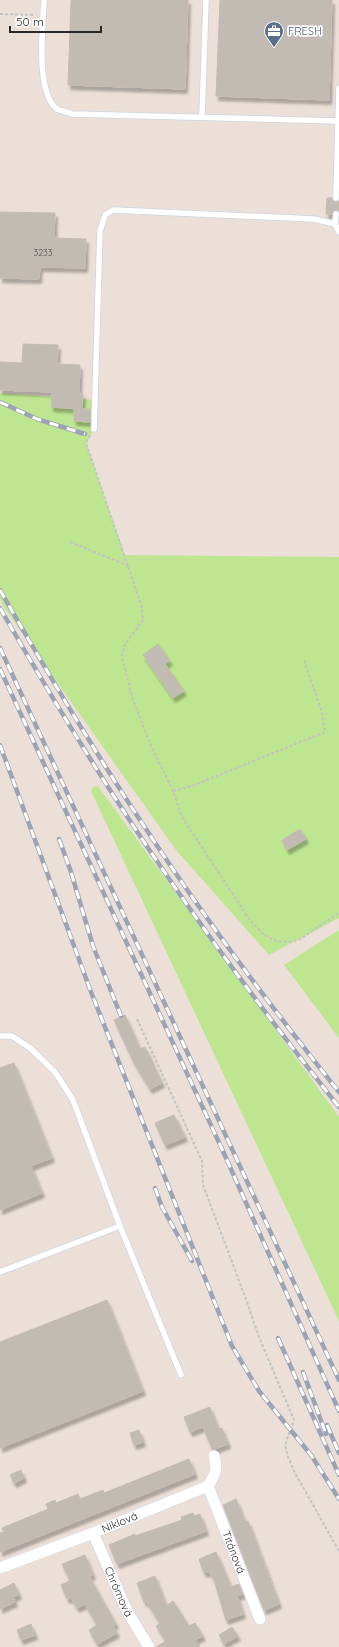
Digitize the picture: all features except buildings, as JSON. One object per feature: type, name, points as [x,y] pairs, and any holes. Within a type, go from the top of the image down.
[{"type":"street","points":[[208,1486],[215,1476],[217,1463],[214,1456]]},
{"type":"street","name":"Niklová","points":[[0,1568],[93,1533],[208,1486]]},
{"type":"street","name":"Titánová","points":[[208,1486],[260,1619]]},
{"type":"street","name":"Chrómová","points":[[93,1533],[127,1611],[148,1647]]},
{"type":"lane","points":[[44,0],[42,61],[45,86],[50,101],[57,109],[72,114],[338,121]]},
{"type":"lane","points":[[202,117],[206,0]]},
{"type":"lane","points":[[336,198],[339,88]]},
{"type":"lane","points":[[94,429],[100,231],[105,215],[113,210],[314,219],[335,224]]},
{"type":"lane","points":[[336,214],[335,224],[339,232]]},
{"type":"lane","points":[[0,1036],[12,1036],[30,1048],[55,1072],[73,1100],[120,1226],[181,1375]]},
{"type":"lane","points":[[0,1272],[120,1226]]},
{"type":"path","points":[[0,14],[43,16]]},
{"type":"path","points":[[94,429],[86,443],[129,566],[141,605],[143,620],[124,646],[122,657],[136,706],[151,746],[173,791],[182,817],[249,919],[264,935],[276,941],[287,942],[299,940],[339,913]]},
{"type":"path","points":[[70,542],[129,566]]},
{"type":"path","points":[[173,791],[192,786],[325,732],[322,709],[304,660]]},
{"type":"path","points":[[137,1019],[202,1161],[203,1185],[247,1302],[258,1337],[294,1420],[285,1445],[288,1456],[295,1473],[339,1550]]},
{"type":"green space","points":[[0,393],[95,400],[94,429],[86,443],[125,555],[339,557],[339,918],[269,955],[176,850],[3,606],[0,598]]},
{"type":"green space","points":[[98,786],[339,1117],[339,1321],[91,791],[93,787]]},
{"type":"green space","points":[[339,930],[339,1038],[284,965]]},
{"type":"railway","points":[[0,402],[37,419],[85,434]]},
{"type":"railway","points":[[0,590],[90,742],[170,866],[240,964],[339,1092]]},
{"type":"railway","points":[[0,608],[83,747],[149,849],[192,912],[233,968],[339,1107]]},
{"type":"railway","points":[[0,648],[339,1380]]},
{"type":"railway","points":[[0,669],[222,1149],[339,1411]]},
{"type":"railway","points":[[0,745],[91,992],[232,1346],[259,1391],[311,1455],[339,1499]]},
{"type":"railway","points":[[59,839],[71,872],[93,946],[121,1016]]},
{"type":"railway","points":[[155,1188],[162,1207],[192,1261]]},
{"type":"railway","points":[[278,1338],[339,1475]]},
{"type":"railway","points":[[303,1372],[326,1434]]},
{"type":"railway","points":[[327,1425],[339,1453]]},
{"type":"place","name":"FRESH","points":[[274,48]]}]
